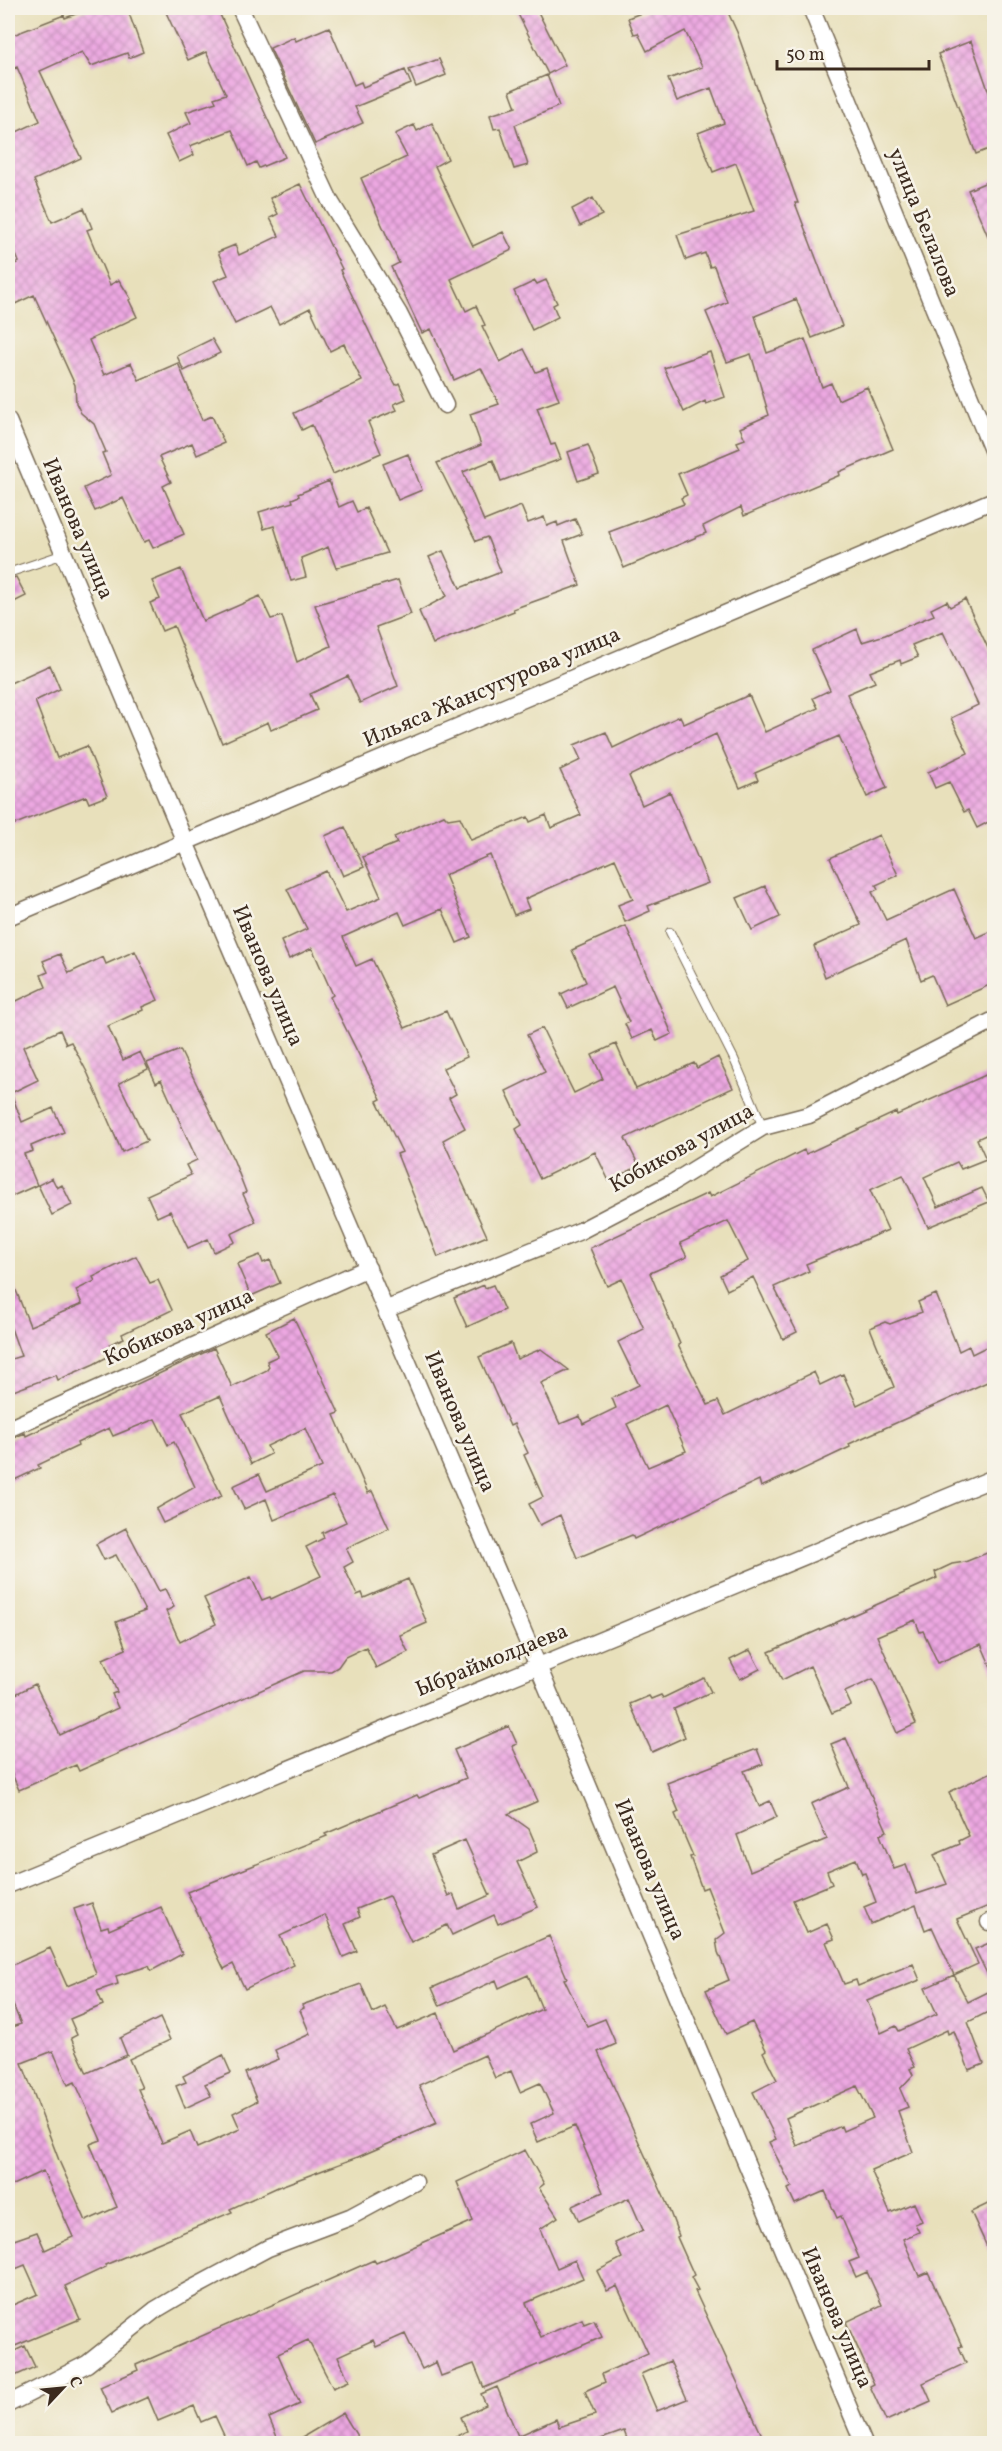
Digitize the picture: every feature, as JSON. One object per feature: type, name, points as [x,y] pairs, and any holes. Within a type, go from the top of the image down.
[{"type":"street","points":[[240,8],[330,201],[399,314],[445,405]]},
{"type":"street","name":"улица Белалова","points":[[811,8],[994,455]]},
{"type":"street","name":"Иванова улица","points":[[8,421],[185,842],[387,1309],[864,2444]]},
{"type":"street","name":"Ильяса Жансугурова улица","points":[[8,917],[994,500]]},
{"type":"street","name":"Кобикова улица","points":[[387,1309],[580,1231],[672,1183],[763,1127],[809,1114],[994,1020]]},
{"type":"street","name":"Кобикова улица","points":[[8,1429],[368,1268]]},
{"type":"street","name":"Ыбраймолдаева","points":[[8,1886],[994,1478]]},
{"type":"street","points":[[8,2404],[87,2364],[154,2310],[182,2294],[268,2248],[350,2217],[415,2182]]},
{"type":"lane","points":[[8,573],[64,555]]},
{"type":"lane","points":[[670,932],[734,1059],[763,1127]]},
{"type":"building","points":[[92,8],[127,8],[143,52],[129,58],[127,53],[91,66],[82,52],[40,71],[81,158],[34,180],[52,222],[84,208],[92,228],[87,230],[110,285],[119,280],[131,299],[129,300],[137,317],[89,340],[104,375],[131,363],[139,380],[178,363],[202,420],[212,416],[224,443],[197,455],[192,443],[159,457],[171,482],[163,486],[184,534],[153,548],[149,540],[144,542],[123,498],[95,511],[84,488],[111,475],[102,453],[106,452],[94,424],[81,413],[76,403],[75,385],[34,295],[15,304],[8,289],[12,287],[8,277],[8,267],[19,262],[8,234],[8,136],[40,121],[17,67],[8,71],[8,37],[64,15],[65,18]]},
{"type":"building","points":[[164,8],[217,8],[285,157],[259,168],[256,162],[248,166],[232,130],[190,146],[194,155],[179,162],[166,135],[191,123],[186,112],[216,102],[214,98],[226,94],[206,52],[188,60]]},
{"type":"building","points":[[515,8],[536,8],[565,65],[548,74]]},
{"type":"building","points":[[654,8],[726,8],[737,32],[798,203],[795,203],[842,326],[812,338],[796,299],[755,316],[767,353],[805,339],[822,387],[831,383],[838,400],[867,387],[893,449],[839,472],[840,475],[744,516],[741,507],[703,526],[706,533],[624,568],[609,532],[684,504],[681,498],[687,495],[678,474],[740,448],[737,442],[745,439],[740,428],[769,415],[751,354],[727,362],[706,312],[727,302],[714,266],[710,267],[705,253],[686,260],[677,235],[754,211],[736,163],[713,172],[698,133],[724,123],[711,88],[677,101],[668,79],[702,67],[685,31],[647,51],[638,33],[634,34],[628,18]]},
{"type":"building","points":[[329,27],[354,85],[361,82],[363,87],[405,70],[411,84],[355,107],[363,123],[315,144],[270,48],[294,37],[296,41]]},
{"type":"building","points":[[971,41],[994,107],[994,147],[976,154],[938,54]]},
{"type":"building","points":[[439,59],[446,75],[416,87],[409,70]]},
{"type":"building","points":[[547,75],[559,106],[515,125],[528,165],[514,169],[500,128],[494,129],[490,115],[516,107],[510,91]]},
{"type":"building","points":[[432,123],[448,159],[435,166],[473,246],[503,232],[512,250],[451,279],[466,311],[476,306],[485,325],[482,326],[500,362],[524,349],[536,372],[547,368],[559,400],[537,408],[551,445],[555,444],[561,459],[501,481],[493,460],[463,472],[484,521],[521,506],[528,523],[544,517],[547,526],[557,522],[558,526],[575,519],[582,534],[564,541],[580,585],[513,609],[514,611],[433,644],[419,611],[447,596],[429,557],[443,551],[460,588],[501,572],[487,537],[476,541],[437,463],[481,445],[470,414],[499,404],[481,368],[454,380],[431,329],[422,333],[391,267],[399,263],[361,178],[407,157],[395,134],[414,125],[417,131]]},
{"type":"building","points":[[994,179],[994,250],[968,190]]},
{"type":"building","points":[[300,184],[342,269],[340,270],[387,369],[396,385],[399,383],[406,399],[394,404],[397,410],[368,422],[381,453],[333,474],[312,425],[302,430],[294,413],[362,381],[344,344],[330,351],[310,308],[279,324],[270,307],[235,324],[214,281],[228,275],[218,252],[235,245],[239,255],[279,236],[270,218],[278,214],[270,198]]},
{"type":"building","points":[[593,198],[602,215],[580,226],[572,209]]},
{"type":"building","points":[[546,280],[557,303],[553,305],[558,317],[532,330],[514,291],[535,281],[537,284]]},
{"type":"building","points":[[212,339],[220,353],[184,371],[177,356]]},
{"type":"building","points":[[710,352],[725,397],[706,404],[705,401],[684,412],[664,368]]},
{"type":"building","points":[[588,445],[599,474],[578,481],[568,452]]},
{"type":"building","points":[[408,454],[422,490],[398,500],[383,464]]},
{"type":"building","points":[[329,481],[339,507],[352,501],[357,512],[366,508],[387,553],[336,568],[328,547],[301,558],[306,577],[291,581],[274,526],[264,529],[259,512],[293,502],[292,499],[299,496],[298,494]]},
{"type":"building","points":[[181,569],[203,621],[260,596],[271,619],[282,616],[297,662],[331,646],[315,605],[398,580],[411,614],[376,627],[398,686],[360,703],[348,676],[310,694],[317,710],[271,730],[268,722],[222,743],[174,626],[162,631],[150,603],[160,599],[152,581]]},
{"type":"building","points":[[16,577],[26,596],[8,605],[8,579]]},
{"type":"building","points":[[965,599],[994,661],[994,819],[977,828],[968,810],[964,812],[949,782],[935,788],[928,772],[968,753],[951,718],[978,705],[943,632],[912,645],[918,657],[901,664],[900,660],[870,672],[875,682],[847,694],[887,788],[867,797],[839,736],[755,773],[758,780],[740,788],[716,734],[629,776],[642,805],[670,792],[708,883],[648,906],[650,911],[625,922],[618,905],[633,899],[615,859],[525,899],[529,909],[514,915],[490,855],[445,875],[471,937],[457,943],[442,909],[405,925],[399,912],[343,937],[356,966],[372,959],[405,1028],[446,1011],[467,1057],[443,1068],[456,1094],[449,1098],[465,1128],[443,1140],[487,1236],[438,1257],[397,1154],[402,1152],[377,1101],[381,1099],[330,997],[333,995],[312,948],[289,959],[281,941],[307,929],[287,889],[326,871],[346,912],[381,897],[363,857],[397,843],[394,837],[444,815],[448,819],[460,817],[471,840],[528,817],[530,822],[546,815],[551,828],[581,815],[560,770],[581,760],[574,745],[606,732],[613,748],[680,716],[684,724],[749,695],[765,732],[818,708],[813,698],[830,690],[812,650],[857,629],[862,642],[885,635],[934,615],[931,609],[947,601],[950,607]]},
{"type":"building","points":[[50,665],[60,689],[35,701],[57,758],[87,746],[107,796],[89,803],[86,796],[8,827],[8,786],[15,782],[8,761],[8,684]]},
{"type":"building","points":[[345,827],[364,867],[343,876],[325,836]]},
{"type":"building","points":[[879,835],[898,875],[876,885],[878,889],[872,892],[886,920],[954,889],[976,938],[994,930],[994,983],[945,1005],[932,975],[921,980],[906,940],[825,977],[814,946],[861,925],[830,858]]},
{"type":"building","points":[[765,886],[780,917],[752,930],[737,898]]},
{"type":"building","points":[[626,926],[672,1034],[657,1041],[652,1030],[632,1039],[625,1024],[629,1022],[613,987],[568,1008],[561,994],[586,982],[572,950]]},
{"type":"building","points":[[135,951],[158,1000],[142,1007],[143,1010],[108,1026],[123,1060],[140,1052],[148,1069],[119,1083],[147,1141],[122,1152],[88,1074],[71,1042],[66,1044],[60,1030],[23,1047],[38,1080],[11,1093],[22,1122],[53,1108],[64,1132],[31,1146],[33,1151],[24,1154],[37,1185],[8,1198],[8,1005],[46,987],[41,975],[48,972],[43,961],[60,954],[69,973],[103,957],[106,964]]},
{"type":"building","points":[[542,1028],[574,1093],[603,1079],[592,1055],[616,1044],[636,1089],[694,1063],[697,1068],[718,1057],[733,1088],[625,1138],[639,1166],[609,1181],[595,1152],[540,1179],[516,1129],[522,1125],[506,1091],[545,1072],[527,1035]]},
{"type":"building","points":[[180,1050],[234,1161],[246,1192],[243,1194],[256,1222],[231,1234],[235,1242],[214,1252],[208,1239],[188,1248],[170,1211],[157,1217],[147,1195],[191,1175],[186,1165],[197,1160],[161,1080],[156,1083],[147,1063]]},
{"type":"building","points":[[990,1073],[994,1083],[994,1131],[977,1139],[986,1159],[961,1169],[957,1162],[924,1177],[938,1207],[982,1188],[989,1202],[928,1227],[903,1175],[870,1190],[888,1230],[806,1264],[809,1271],[774,1287],[797,1332],[783,1339],[753,1277],[727,1290],[720,1275],[748,1261],[728,1221],[680,1243],[687,1257],[650,1273],[680,1344],[678,1345],[708,1405],[718,1401],[725,1415],[814,1372],[820,1385],[843,1374],[857,1405],[894,1387],[870,1328],[885,1322],[890,1324],[922,1312],[918,1302],[936,1294],[959,1351],[969,1346],[972,1354],[994,1343],[994,1379],[849,1444],[850,1447],[791,1475],[792,1473],[761,1487],[759,1480],[634,1539],[632,1535],[577,1558],[560,1515],[540,1525],[529,1504],[543,1497],[524,1455],[528,1453],[514,1424],[510,1426],[479,1357],[511,1343],[517,1359],[541,1349],[569,1370],[541,1383],[560,1424],[580,1416],[583,1424],[616,1408],[612,1398],[639,1385],[618,1342],[644,1329],[622,1279],[607,1286],[590,1248],[708,1193],[710,1197],[804,1150],[806,1154],[896,1112],[897,1115]],"holes":[[[666,1405],[686,1451],[648,1467],[627,1424]]]},
{"type":"building","points":[[52,1178],[57,1188],[62,1185],[72,1205],[52,1215],[38,1185]]},
{"type":"building","points":[[260,1255],[263,1263],[270,1260],[280,1283],[251,1296],[237,1264]]},
{"type":"building","points":[[136,1256],[150,1283],[158,1280],[172,1310],[122,1334],[124,1338],[110,1344],[115,1353],[94,1364],[58,1380],[56,1375],[8,1393],[8,1360],[21,1356],[8,1320],[8,1270],[30,1326],[82,1304],[76,1290],[95,1281],[93,1277]]},
{"type":"building","points":[[484,1285],[485,1288],[493,1285],[504,1310],[467,1327],[454,1298]]},
{"type":"building","points":[[294,1318],[339,1413],[334,1415],[368,1493],[372,1491],[389,1528],[346,1548],[353,1562],[344,1567],[357,1595],[362,1593],[364,1598],[408,1579],[427,1623],[400,1635],[408,1652],[376,1668],[366,1647],[345,1657],[338,1667],[331,1671],[304,1671],[79,1771],[76,1765],[19,1790],[8,1765],[8,1698],[35,1684],[60,1735],[118,1708],[112,1694],[117,1692],[103,1659],[126,1649],[116,1622],[145,1611],[116,1555],[104,1560],[96,1544],[126,1528],[159,1591],[165,1589],[174,1607],[166,1611],[180,1642],[216,1624],[204,1598],[251,1577],[262,1600],[270,1597],[271,1599],[321,1576],[306,1547],[324,1538],[322,1533],[346,1522],[333,1495],[274,1520],[266,1499],[244,1509],[233,1486],[259,1474],[267,1491],[322,1467],[305,1428],[267,1446],[271,1454],[251,1464],[220,1396],[182,1413],[222,1496],[163,1523],[156,1509],[195,1487],[174,1442],[168,1445],[155,1419],[113,1436],[109,1428],[38,1465],[40,1468],[8,1483],[8,1440],[25,1433],[26,1436],[214,1348],[232,1387],[267,1370],[269,1367],[267,1361],[278,1356],[266,1332]]},
{"type":"building","points":[[994,1550],[994,1674],[981,1644],[938,1663],[923,1631],[920,1632],[915,1620],[877,1636],[916,1724],[897,1733],[873,1679],[845,1692],[851,1705],[832,1713],[810,1666],[782,1680],[769,1652],[937,1578],[935,1572],[952,1564],[965,1562]]},
{"type":"building","points":[[750,1650],[760,1669],[740,1679],[730,1660]]},
{"type":"building","points":[[704,1678],[711,1692],[674,1709],[685,1737],[652,1752],[630,1704],[649,1696],[651,1699],[661,1695],[663,1698]]},
{"type":"building","points":[[509,1726],[517,1744],[512,1746],[538,1801],[508,1814],[529,1829],[535,1843],[537,1852],[517,1862],[538,1907],[498,1924],[494,1915],[452,1935],[447,1925],[411,1942],[389,1896],[357,1909],[360,1917],[345,1924],[357,1951],[343,1957],[325,1915],[280,1936],[294,1965],[245,1989],[233,1964],[224,1969],[187,1892],[327,1836],[325,1834],[417,1795],[419,1798],[466,1778],[454,1750]],"holes":[[[465,1840],[490,1895],[459,1909],[453,1894],[448,1896],[431,1855]]]},
{"type":"building","points":[[846,1738],[887,1831],[880,1835],[894,1869],[906,1865],[917,1894],[947,1884],[934,1855],[960,1844],[959,1841],[969,1836],[949,1792],[994,1771],[994,1904],[957,1919],[978,1964],[954,1975],[968,2002],[994,1989],[994,2009],[968,2022],[984,2064],[969,2070],[954,2031],[948,2034],[947,2030],[906,2049],[915,2067],[910,2069],[913,2075],[900,2089],[908,2107],[898,2111],[913,2152],[871,2170],[890,2213],[914,2203],[922,2221],[915,2224],[919,2232],[903,2239],[919,2276],[928,2272],[962,2346],[959,2347],[966,2363],[923,2383],[931,2401],[886,2421],[870,2386],[874,2384],[846,2322],[882,2305],[867,2272],[856,2277],[849,2262],[859,2258],[841,2216],[837,2218],[825,2191],[795,2204],[788,2189],[792,2187],[769,2142],[776,2139],[753,2092],[777,2080],[763,2052],[766,2050],[752,2022],[726,2034],[706,1990],[729,1980],[718,1952],[716,1940],[725,1933],[707,1887],[702,1889],[690,1857],[693,1856],[675,1814],[679,1812],[667,1783],[757,1749],[763,1764],[744,1771],[759,1806],[770,1801],[777,1817],[737,1835],[750,1871],[827,1839],[811,1804],[849,1787],[831,1744]],"holes":[[[856,1859],[862,1874],[865,1873],[876,1902],[864,1907],[871,1924],[916,1905],[925,1930],[932,1927],[954,1975],[925,1988],[937,2014],[899,2031],[896,2026],[881,2033],[867,2001],[920,1980],[913,1964],[858,1986],[856,1980],[844,1984],[826,1942],[834,1939],[827,1924],[807,1933],[793,1900],[832,1884],[827,1871]],[[857,2086],[873,2118],[843,2131],[841,2126],[797,2146],[786,2118]]]},
{"type":"building","points":[[92,1903],[101,1928],[108,1926],[109,1930],[161,1907],[182,1954],[151,1971],[149,1966],[116,1976],[118,1984],[97,1991],[103,2005],[70,2019],[77,2035],[71,2038],[87,2073],[127,2055],[120,2038],[160,2018],[170,2040],[129,2059],[142,2088],[138,2089],[162,2143],[190,2131],[197,2148],[240,2129],[233,2113],[257,2101],[245,2073],[279,2059],[275,2050],[310,2034],[300,2010],[304,2008],[302,2005],[361,1984],[373,2013],[385,2007],[397,2030],[438,2013],[453,2050],[542,2009],[528,1975],[499,1988],[496,1980],[440,2006],[432,1988],[549,1936],[567,1978],[564,1979],[587,2026],[605,2019],[616,2044],[598,2052],[667,2204],[679,2236],[677,2237],[694,2275],[691,2277],[698,2290],[695,2291],[766,2444],[629,2444],[624,2431],[587,2444],[440,2444],[467,2431],[461,2417],[486,2405],[481,2394],[497,2387],[518,2436],[556,2419],[559,2427],[595,2415],[585,2391],[605,2382],[602,2374],[648,2353],[617,2286],[607,2291],[597,2271],[622,2258],[615,2243],[643,2230],[629,2198],[579,2221],[572,2206],[603,2192],[575,2126],[538,2142],[530,2124],[554,2113],[540,2083],[520,2092],[511,2071],[495,2078],[485,2055],[419,2085],[437,2123],[358,2157],[278,2187],[230,2209],[232,2212],[105,2265],[106,2267],[65,2286],[80,2319],[15,2346],[8,2329],[8,2307],[38,2294],[25,2265],[8,2272],[8,2242],[37,2232],[45,2250],[73,2237],[43,2171],[8,2187],[8,2028],[21,2024],[8,1993],[8,1967],[50,1948],[67,1986],[96,1974],[74,1909]],"holes":[[[53,2051],[68,2085],[75,2082],[101,2140],[90,2144],[117,2207],[86,2221],[60,2163],[22,2063]],[[670,2361],[687,2399],[657,2411],[641,2374]]]},
{"type":"building","points":[[994,1941],[994,1988],[975,1949]]},
{"type":"building","points":[[223,2055],[231,2073],[205,2084],[211,2096],[185,2108],[176,2086],[186,2082],[183,2076]]},
{"type":"building","points":[[525,2150],[544,2184],[539,2188],[558,2217],[540,2229],[557,2268],[575,2260],[583,2278],[526,2303],[541,2337],[582,2319],[584,2324],[594,2320],[602,2337],[484,2388],[474,2364],[441,2376],[436,2362],[422,2369],[405,2334],[376,2347],[373,2340],[338,2356],[349,2381],[333,2388],[308,2340],[278,2354],[300,2404],[269,2418],[280,2444],[228,2444],[215,2416],[201,2422],[194,2406],[158,2421],[148,2397],[112,2413],[100,2387],[138,2370],[136,2365],[374,2260],[376,2263],[473,2221],[457,2182]]},
{"type":"building","points":[[994,2201],[994,2262],[971,2212]]},
{"type":"building","points":[[25,2346],[35,2367],[8,2379],[8,2354]]},
{"type":"building","points":[[343,2413],[357,2436],[344,2444],[291,2444]]}]
